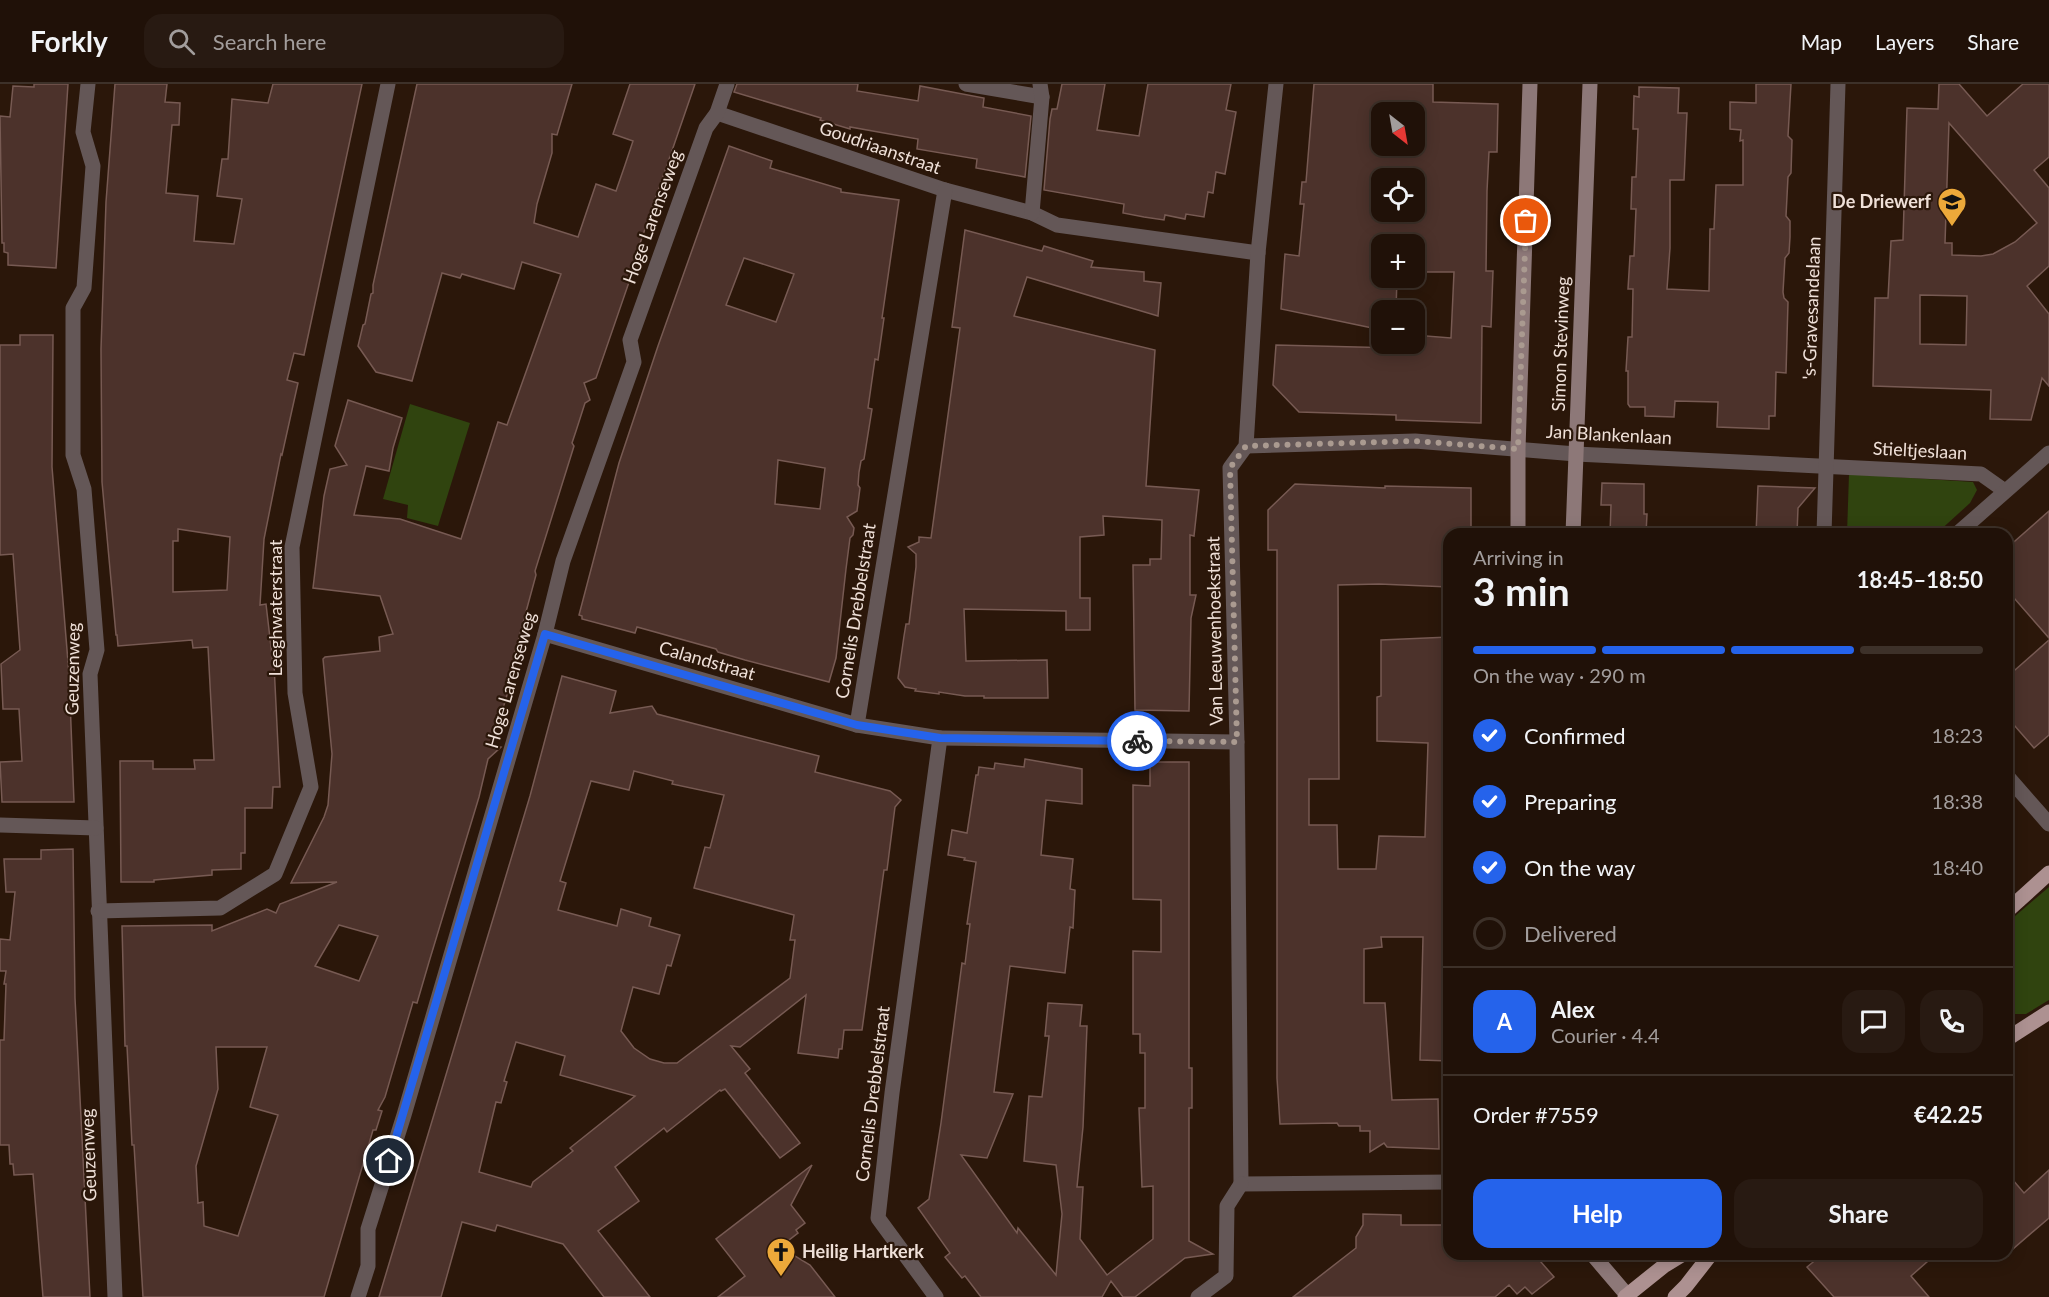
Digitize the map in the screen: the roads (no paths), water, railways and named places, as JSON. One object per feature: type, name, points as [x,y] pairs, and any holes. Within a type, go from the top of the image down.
[{"type":"main road","points":[[2013,906],[2049,873]]},
{"type":"main road","points":[[2013,1035],[2049,1012]]},
{"type":"main road","points":[[2013,1027],[2024,1028]]},
{"type":"main road","points":[[1626,1296],[1673,1260]]},
{"type":"main road","points":[[1675,1297],[1706,1260]]},
{"type":"street","name":"Geuzenweg","points":[[88,84],[83,132],[93,166],[84,288],[73,308],[73,455],[84,489],[97,650],[90,674],[115,1297]]},
{"type":"street","name":"Leeghwaterstraat","points":[[98,911],[220,908],[275,874],[311,787],[295,693],[292,547],[388,84]]},
{"type":"street","name":"Hoge Larenseweg","points":[[358,1297],[368,1266],[368,1229],[545,634],[564,561],[634,362],[630,340],[706,128],[717,113],[728,84]]},
{"type":"street","points":[[966,84],[1041,91],[1032,213]]},
{"type":"street","name":"Van Leeuwenhoekstraat","points":[[1241,1184],[1237,742],[1230,468],[1246,446],[1258,254],[1276,84]]},
{"type":"street","points":[[1518,528],[1518,449],[1530,84]]},
{"type":"street","name":"Simon Stevinweg","points":[[1573,528],[1590,84]]},
{"type":"street","name":"'s-Gravesandelaan","points":[[1824,528],[1838,84]]},
{"type":"street","name":"Goudriaanstraat","points":[[717,113],[945,190],[1032,213],[1056,225],[1258,254]]},
{"type":"street","name":"Cornelis Drebbelstraat","points":[[936,1297],[878,1218],[892,1093],[940,738],[857,725],[945,190]]},
{"type":"street","name":"Jan Blankenlaan","points":[[1246,446],[1415,441],[1576,454],[1827,465]]},
{"type":"street","points":[[1964,528],[2049,453]]},
{"type":"street","name":"Stieltjeslaan","points":[[1827,465],[1981,474],[2005,491]]},
{"type":"street","name":"Calandstraat","points":[[545,634],[857,725]]},
{"type":"street","points":[[940,738],[1237,742]]},
{"type":"street","points":[[2013,783],[2049,824]]},
{"type":"street","points":[[0,825],[96,828]]},
{"type":"street","points":[[1198,1297],[1226,1276],[1227,1206],[1241,1184],[1443,1182]]},
{"type":"street","points":[[1597,1260],[1626,1296]]},
{"type":"place","name":"De Driewerf","points":[[1952,228]]},
{"type":"place","name":"Heilig Hartkerk","points":[[781,1278]]}]
